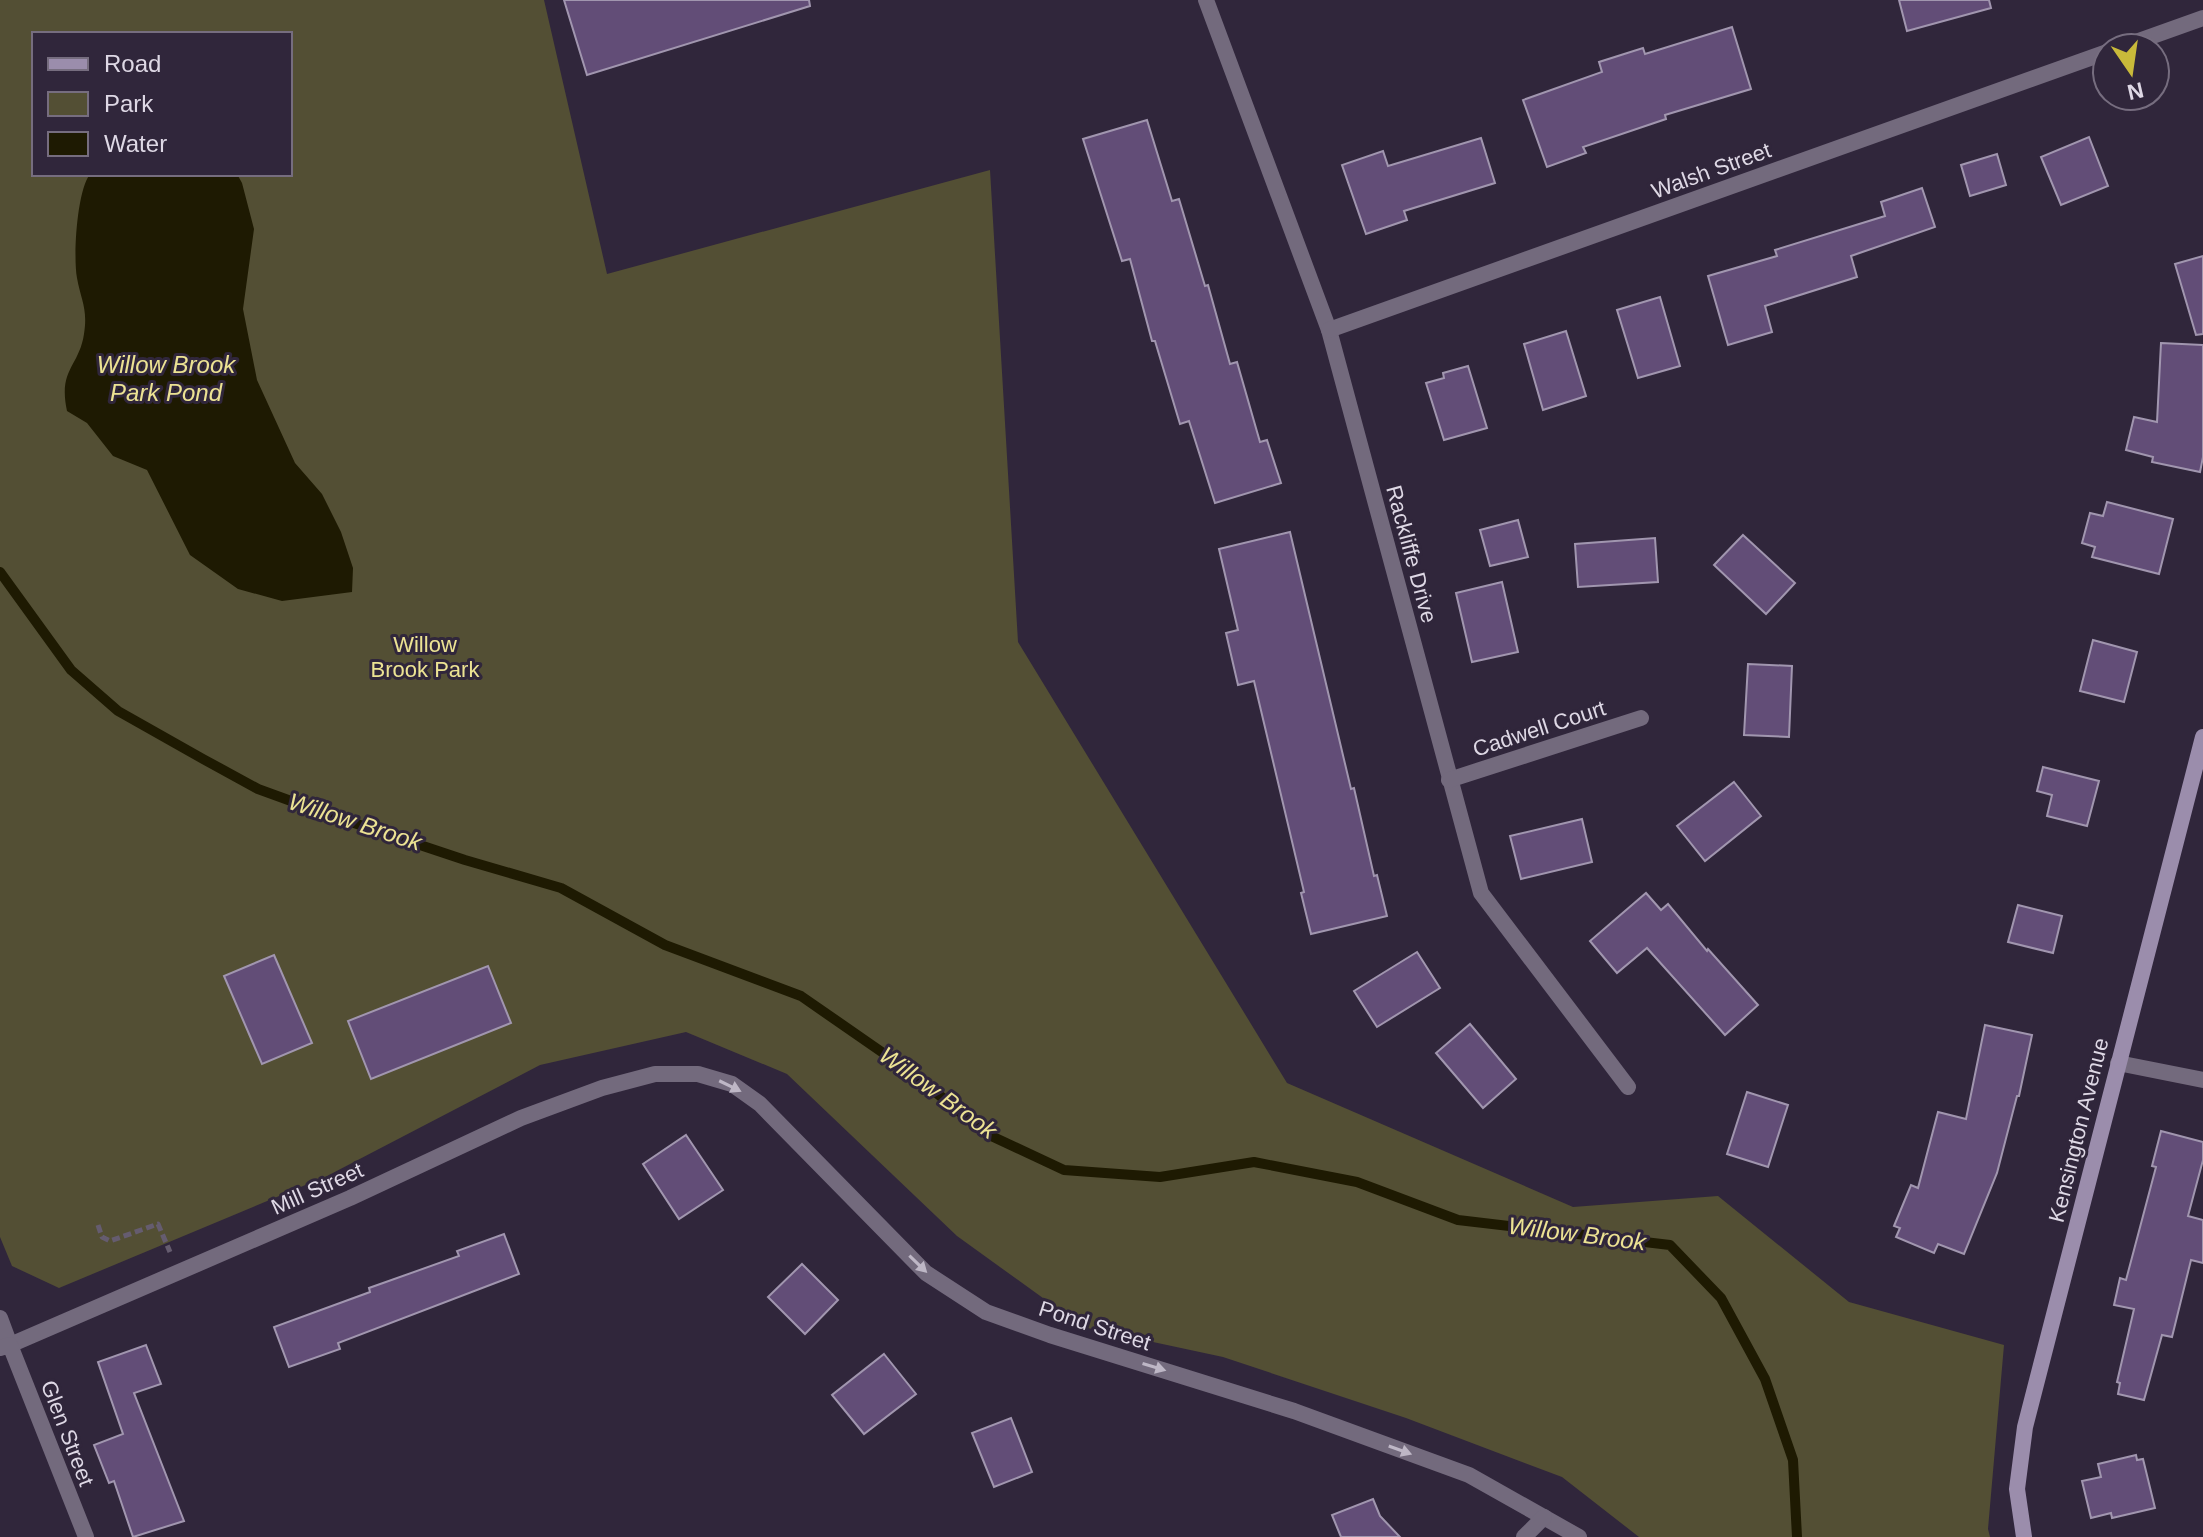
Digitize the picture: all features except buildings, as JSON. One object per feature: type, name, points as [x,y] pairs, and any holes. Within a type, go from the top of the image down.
[{"type":"main road","name":"Kensington Avenue","points":[[2024,1537],[2017,1500],[2021,1447],[2203,737]]},
{"type":"street","name":"Rackliffe Drive","points":[[1206,0],[1329,330],[1481,893],[1628,1087]]},
{"type":"street","points":[[2164,32],[2203,18]]},
{"type":"street","name":"Walsh Street","points":[[1329,330],[2091,58]]},
{"type":"street","name":"Cadwell Court","points":[[1449,780],[1641,718]]},
{"type":"street","points":[[2118,1063],[2203,1080]]},
{"type":"street","name":"Mill Street","points":[[5,1346],[350,1198],[521,1118],[602,1088],[655,1074]]},
{"type":"street","name":"Pond Street","points":[[655,1074],[698,1074],[732,1084],[760,1104],[926,1273],[986,1312],[1294,1411],[1469,1475],[1579,1537]]},
{"type":"street","name":"Glen Street","points":[[0,1318],[5,1346],[86,1537]]},
{"type":"street","points":[[1524,1537],[1544,1517]]},
{"type":"path","points":[[98,1225],[102,1237],[110,1241],[158,1224],[179,1272]]},
{"type":"green space","name":"Willow Brook Park","points":[[0,0],[544,0],[607,274],[990,170],[1018,642],[1287,1083],[1573,1207],[1718,1196],[1849,1302],[2004,1345],[1988,1529],[1990,1537],[1639,1537],[1562,1477],[1406,1418],[1223,1357],[1083,1327],[957,1236],[787,1074],[686,1032],[540,1065],[327,1176],[59,1288],[12,1266],[0,1237]]},
{"type":"water","name":"Willow Brook Park Pond","points":[[89,176],[238,176],[254,229],[243,309],[257,380],[295,463],[322,494],[341,532],[353,568],[352,592],[282,601],[238,589],[190,555],[147,470],[113,456],[87,423],[67,411],[65,386],[81,345],[85,325],[77,278],[76,240]]},
{"type":"waterway","name":"Willow Brook","points":[[0,572],[71,670],[118,711],[203,759],[258,789],[324,813],[561,888],[665,945],[801,996],[912,1073],[987,1134],[1064,1170],[1160,1177],[1254,1162],[1357,1182],[1458,1220],[1670,1245],[1721,1298],[1765,1379],[1793,1460],[1797,1537]]}]
